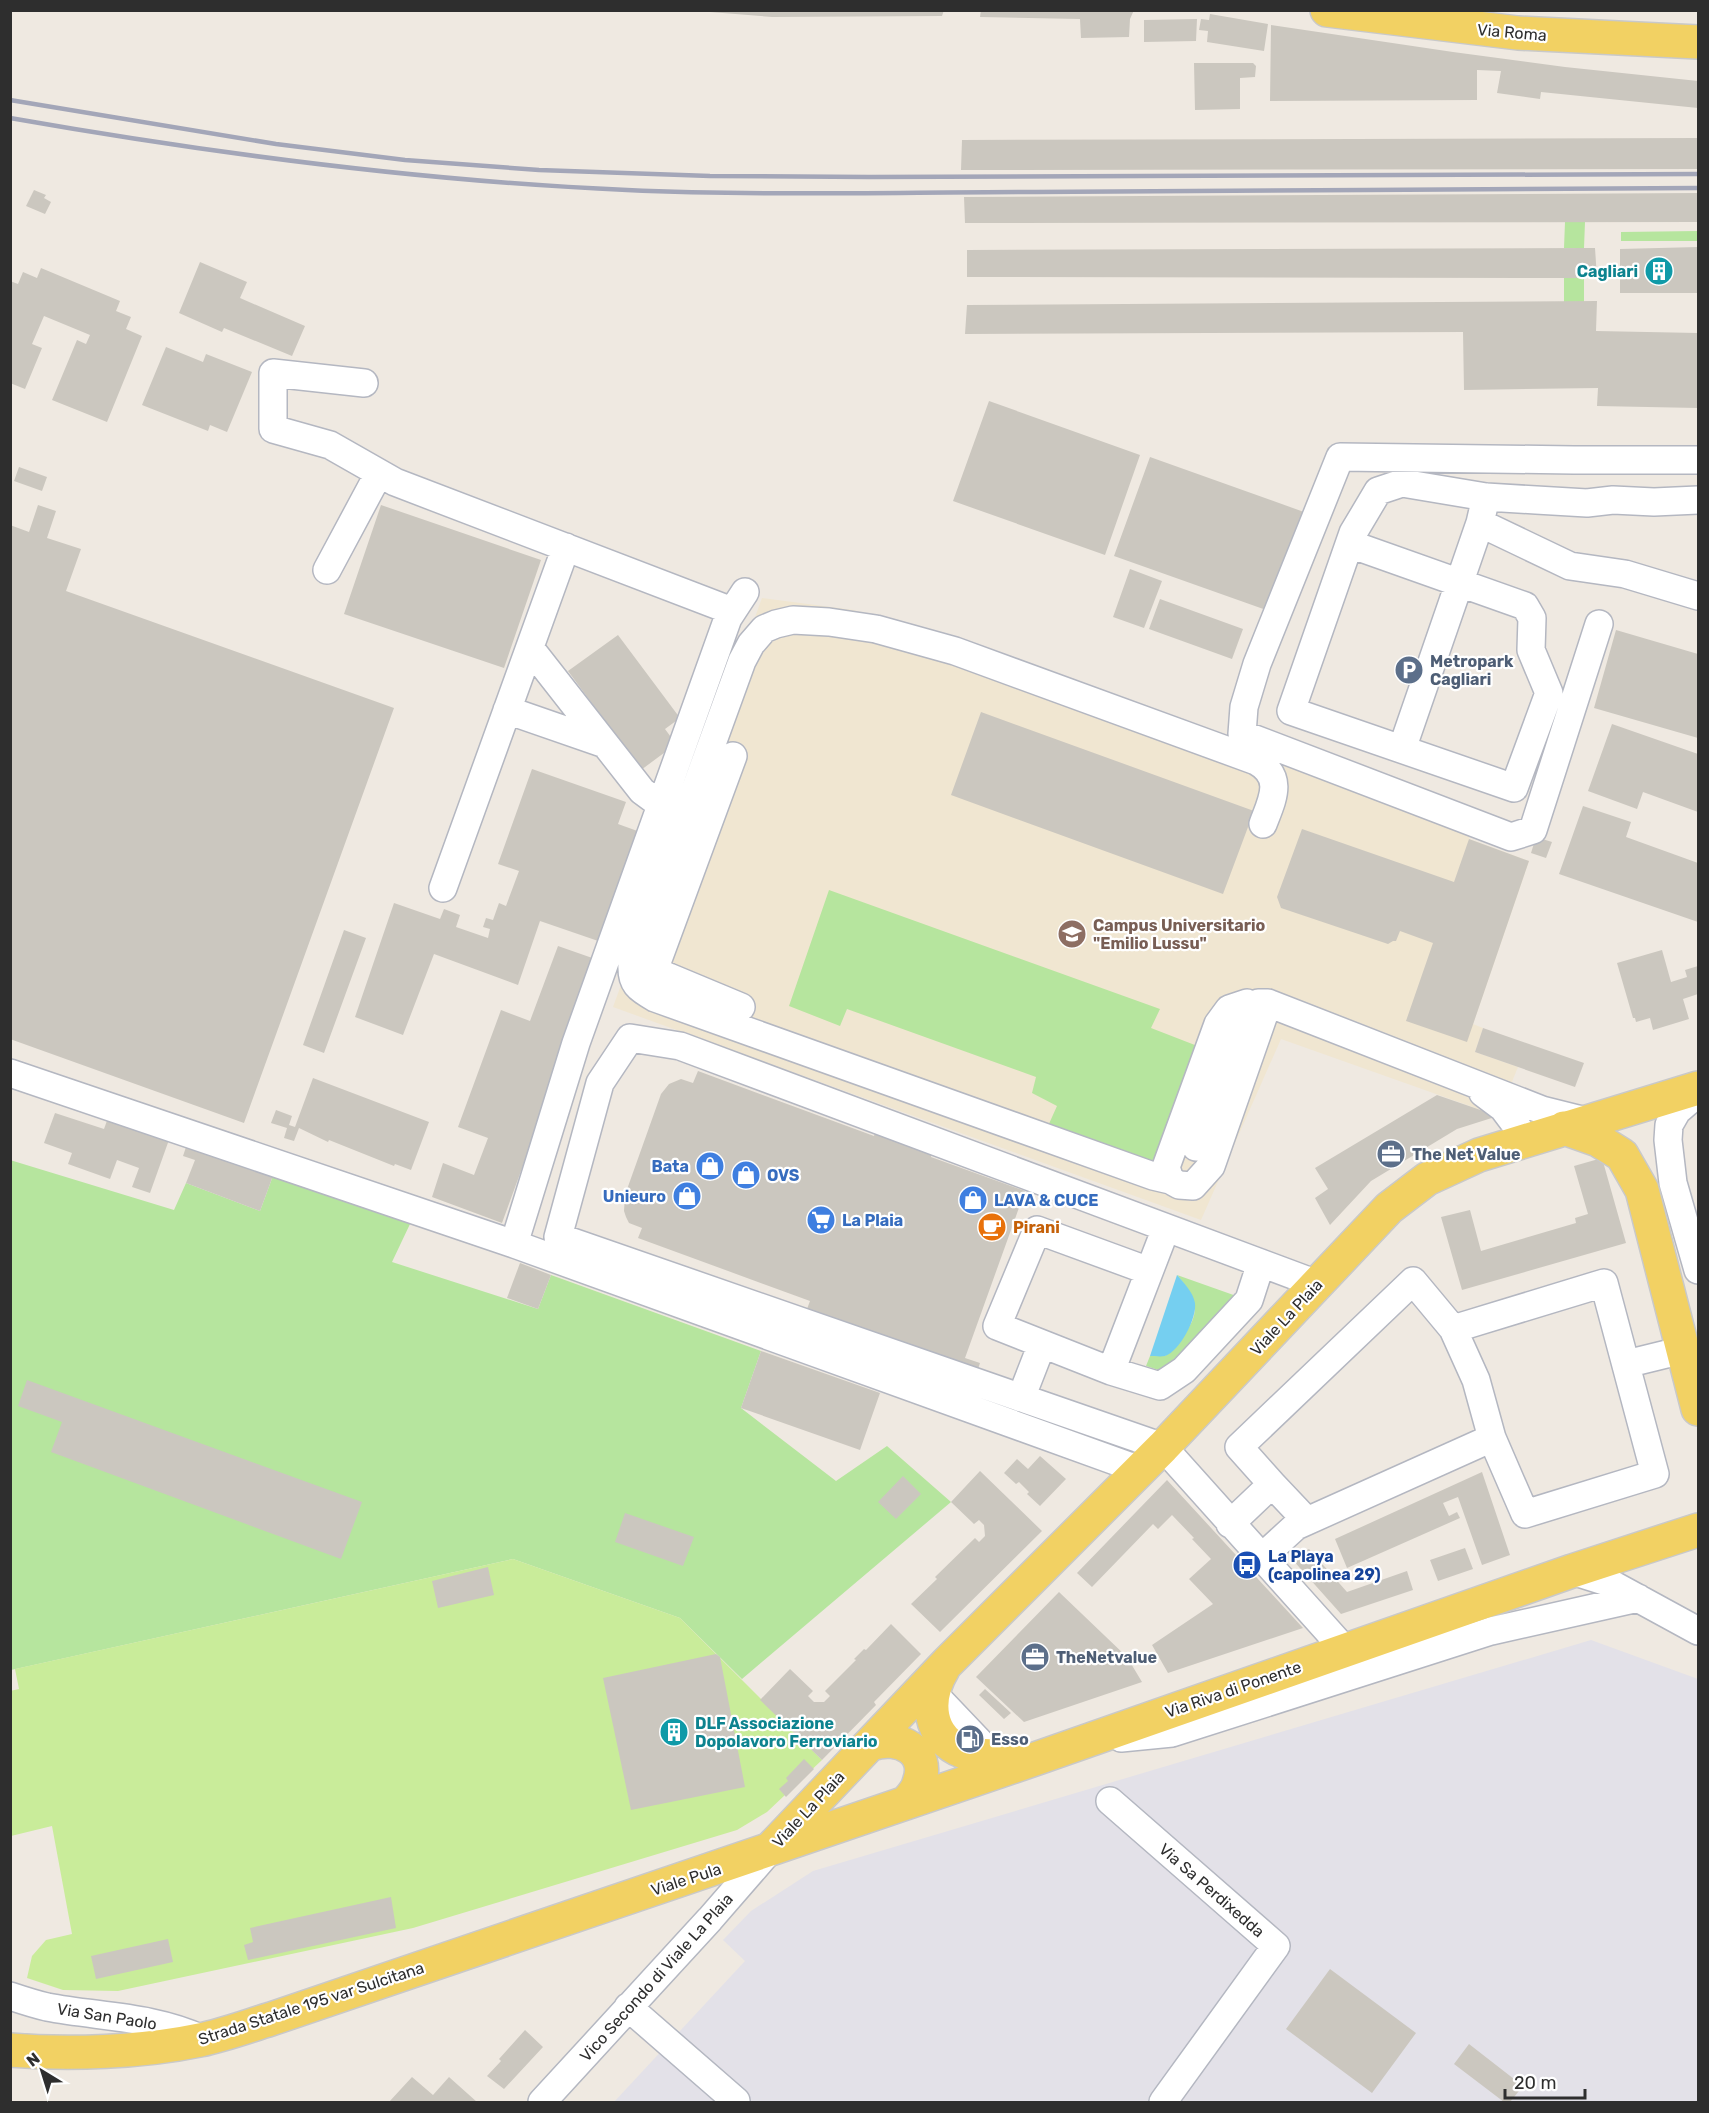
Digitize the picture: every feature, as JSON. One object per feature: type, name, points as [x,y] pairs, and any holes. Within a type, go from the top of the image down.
[{"type":"main road","name":"Via Roma","points":[[1327,10],[1518,33],[1698,42]]},
{"type":"main road","name":"Viale La Plaia","points":[[769,1851],[947,1663],[1152,1458],[1389,1208],[1427,1179],[1479,1155],[1698,1088]]},
{"type":"main road","points":[[1575,1125],[1622,1155],[1642,1190],[1698,1409]]},
{"type":"main road","name":"Via Riva di Ponente","points":[[769,1851],[1572,1571],[1698,1530]]},
{"type":"main road","name":"Viale La Plaia","points":[[947,1663],[936,1682],[931,1703],[934,1720],[944,1738],[963,1751],[977,1755],[991,1754],[1035,1759]]},
{"type":"main road","points":[[871,1744],[880,1741],[898,1741],[907,1745],[919,1759],[921,1768],[919,1785],[906,1803]]},
{"type":"main road","name":"Viale Pula","points":[[602,1906],[769,1851]]},
{"type":"main road","name":"Strada Statale 195 var Sulcitana","points":[[20,2054],[151,2048],[202,2039],[271,2019],[602,1906]]},
{"type":"street","points":[[364,382],[273,373],[273,429],[330,446],[395,482],[566,548],[739,601],[728,618],[576,1043],[514,1244]]},
{"type":"street","points":[[1599,624],[1533,830],[1511,837],[1242,734],[1244,707],[1257,664],[1340,457],[1698,460]]},
{"type":"street","points":[[327,570],[379,473]]},
{"type":"street","points":[[1350,544],[1525,606],[1532,618],[1531,650],[1550,693],[1514,788],[1291,711],[1353,532],[1378,491],[1402,483],[1486,497],[1587,503],[1613,500],[1654,502],[1698,500]]},
{"type":"street","points":[[1402,749],[1480,523],[1486,497]]},
{"type":"street","points":[[1480,523],[1570,566],[1625,574],[1698,596]]},
{"type":"street","points":[[443,888],[566,548]]},
{"type":"street","points":[[741,1007],[660,973],[656,965],[687,846],[742,661],[764,629],[793,620],[829,622],[876,629],[955,651],[1256,761],[1265,766],[1274,783],[1272,800],[1263,824]]},
{"type":"street","points":[[530,648],[642,791],[661,805]]},
{"type":"street","points":[[507,710],[605,744]]},
{"type":"street","points":[[733,756],[687,846],[632,964],[632,977],[637,985],[655,998],[1142,1173],[1170,1180],[1179,1185],[1192,1186],[1211,1166],[1263,1003]]},
{"type":"street","points":[[1170,1180],[1166,1167],[1218,1024],[1229,1010],[1244,1003],[1263,1003],[1468,1081],[1575,1125]]},
{"type":"street","points":[[1196,1147],[1237,1029],[1247,1009],[1263,1003]]},
{"type":"street","points":[[1317,1284],[680,1046],[630,1038],[600,1083],[558,1237],[1021,1398],[1152,1458],[1230,1524],[1346,1650]]},
{"type":"street","points":[[10,1073],[1152,1458]]},
{"type":"street","points":[[1468,1081],[1503,1108],[1527,1140]]},
{"type":"street","points":[[1698,1093],[1677,1111],[1669,1125],[1668,1140],[1673,1183],[1698,1269]]},
{"type":"street","points":[[1111,1371],[1166,1228]]},
{"type":"street","points":[[1149,1271],[1037,1230],[997,1326],[1111,1371],[1160,1386],[1184,1370],[1249,1300],[1261,1263]]},
{"type":"street","points":[[1307,1521],[1239,1447],[1413,1281],[1453,1329],[1476,1380],[1492,1438],[1525,1514],[1655,1474],[1604,1283],[1453,1329]]},
{"type":"street","points":[[1021,1398],[1042,1344]]},
{"type":"street","points":[[1626,1364],[1683,1350]]},
{"type":"street","points":[[1261,1558],[1296,1526],[1492,1438]]},
{"type":"street","points":[[1230,1524],[1272,1484]]},
{"type":"street","points":[[1572,1571],[1610,1583],[1698,1631]]},
{"type":"street","points":[[1084,1741],[1172,1732],[1491,1631],[1638,1598]]},
{"type":"street","name":"Via Sa Perdixedda","points":[[1110,1801],[1276,1946],[1163,2103]]},
{"type":"street","name":"Vico Secondo di Viale La Plaia","points":[[542,2103],[769,1851]]},
{"type":"street","name":"Via San Paolo","points":[[10,1996],[46,2006],[140,2020],[180,2029],[202,2039]]},
{"type":"street","points":[[628,2007],[735,2102]]},
{"type":"shaded area","name":"Campus Universitario \"Emilio Lussu\"","points":[[762,598],[854,610],[1218,738],[1475,823],[1469,839],[1529,861],[1473,1024],[1483,1028],[1475,1052],[1518,1067],[1498,1116],[1281,1039],[1201,1220],[613,1007]]},
{"type":"shaded area","points":[[1591,1640],[1698,1679],[1698,2102],[614,2102],[745,1961],[723,1940],[751,1911],[813,1871]]},
{"type":"green space","points":[[1565,222],[1585,222],[1584,248],[1564,248]]},
{"type":"green space","points":[[1698,231],[1698,241],[1621,241],[1621,232]]},
{"type":"green space","points":[[1564,277],[1584,278],[1584,302],[1564,302]]},
{"type":"green space","points":[[829,890],[1160,1009],[1151,1028],[1200,1047],[1156,1167],[1048,1126],[1057,1106],[1032,1093],[1036,1077],[847,1009],[840,1026],[789,1006]]},
{"type":"green space","points":[[10,1160],[174,1210],[186,1183],[260,1211],[274,1173],[410,1224],[392,1262],[538,1309],[551,1275],[761,1351],[741,1408],[836,1481],[887,1446],[951,1502],[742,1679],[680,1618],[513,1559],[11,1670]]},
{"type":"green space","points":[[1177,1275],[1242,1298],[1171,1374],[1146,1366],[1150,1356],[1165,1356],[1190,1326],[1194,1317],[1193,1299]]},
{"type":"green space","points":[[513,1559],[680,1618],[822,1760],[767,1812],[737,1830],[413,1928],[118,1991],[63,1990],[27,1978],[32,1956],[46,1940],[72,1934],[52,1826],[11,1836],[10,1691],[19,1689],[15,1669]]},
{"type":"water","points":[[1177,1275],[1194,1299],[1193,1317],[1182,1341],[1171,1353],[1163,1356],[1150,1356]]},
{"type":"building","points":[[710,10],[944,10],[942,16],[772,17],[710,12]]},
{"type":"building","points":[[981,10],[1134,10],[1130,19],[1129,37],[1081,38],[1080,19],[980,17]]},
{"type":"building","points":[[1210,14],[1268,24],[1264,51],[1207,42],[1208,31],[1199,30],[1201,19],[1209,20]]},
{"type":"building","points":[[1197,19],[1196,41],[1144,42],[1144,20]]},
{"type":"building","points":[[1271,25],[1565,67],[1698,81],[1698,108],[1541,92],[1540,99],[1497,93],[1501,71],[1477,70],[1477,100],[1270,101]]},
{"type":"building","points":[[1194,63],[1253,63],[1256,66],[1255,77],[1240,78],[1240,109],[1195,110]]},
{"type":"building","points":[[1698,138],[1698,169],[961,170],[962,140]]},
{"type":"building","points":[[34,190],[46,195],[44,198],[51,202],[45,214],[26,206]]},
{"type":"building","points":[[1698,193],[1698,222],[965,223],[964,197]]},
{"type":"building","name":"Cagliari","points":[[1698,247],[1698,293],[1620,293],[1620,249]]},
{"type":"building","points":[[1595,248],[1597,278],[967,277],[967,250]]},
{"type":"building","points":[[200,262],[247,282],[240,298],[305,326],[292,356],[224,328],[222,332],[179,313]]},
{"type":"building","points":[[41,268],[120,301],[116,311],[131,317],[126,329],[142,336],[107,422],[52,400],[77,340],[86,344],[90,335],[44,316],[32,344],[42,348],[25,389],[10,383],[10,281],[18,284],[23,272],[37,278]]},
{"type":"building","points":[[1597,301],[1596,331],[1698,333],[1698,408],[1597,406],[1598,388],[1464,390],[1463,332],[965,334],[967,305]]},
{"type":"building","points":[[166,347],[203,362],[206,354],[252,372],[227,432],[210,425],[208,431],[142,405]]},
{"type":"building","points":[[989,401],[1140,455],[1105,555],[953,501]]},
{"type":"building","points":[[1150,457],[1304,512],[1269,611],[1114,556]]},
{"type":"building","points":[[19,467],[47,477],[42,491],[14,481]]},
{"type":"building","points":[[38,505],[56,511],[47,538],[81,549],[66,591],[394,708],[244,1123],[10,1039],[10,525],[29,532]]},
{"type":"building","points":[[381,505],[541,560],[504,668],[344,614]]},
{"type":"building","points":[[1130,569],[1162,581],[1144,628],[1113,617]]},
{"type":"building","points":[[1160,599],[1243,629],[1232,659],[1149,629]]},
{"type":"building","points":[[1616,630],[1698,654],[1698,738],[1594,708]]},
{"type":"building","points":[[618,635],[680,718],[665,729],[676,744],[641,770],[568,671]]},
{"type":"building","points":[[981,712],[1254,811],[1223,894],[951,795]]},
{"type":"building","points":[[1612,724],[1698,754],[1698,812],[1643,792],[1637,809],[1588,791]]},
{"type":"building","points":[[532,769],[626,802],[618,824],[643,833],[604,943],[540,921],[518,985],[434,954],[403,1035],[355,1017],[394,903],[440,919],[444,909],[460,915],[456,927],[488,938],[490,929],[483,927],[486,918],[493,920],[499,903],[506,906],[519,871],[498,864]]},
{"type":"building","points":[[1583,806],[1631,822],[1626,837],[1698,863],[1698,922],[1559,874]]},
{"type":"building","points":[[1302,829],[1454,882],[1469,839],[1529,861],[1467,1042],[1406,1021],[1433,943],[1400,931],[1396,941],[1388,944],[1281,908],[1277,897]]},
{"type":"building","points":[[1536,837],[1552,842],[1546,858],[1531,853]]},
{"type":"building","points":[[344,930],[366,938],[324,1053],[303,1045]]},
{"type":"building","points":[[558,946],[598,960],[502,1223],[432,1197],[443,1163],[474,1175],[488,1138],[458,1127],[501,1010],[530,1021]]},
{"type":"building","points":[[1662,950],[1671,982],[1687,977],[1685,970],[1698,966],[1698,994],[1683,999],[1689,1019],[1653,1030],[1650,1018],[1636,1022],[1633,1018],[1617,963]]},
{"type":"building","points":[[1483,1028],[1584,1063],[1575,1087],[1475,1052]]},
{"type":"building","name":"La Plaia","points":[[698,1071],[874,1136],[876,1129],[933,1150],[931,1157],[1025,1191],[965,1358],[980,1363],[977,1372],[807,1309],[810,1301],[638,1238],[642,1228],[629,1223],[624,1211],[625,1195],[661,1094],[669,1084],[681,1079],[693,1083]]},
{"type":"building","points":[[313,1078],[429,1122],[411,1170],[395,1164],[394,1166],[329,1140],[328,1142],[299,1128],[294,1141],[284,1138],[287,1128],[271,1123],[276,1110],[292,1116],[289,1125],[295,1127]]},
{"type":"building","points":[[1437,1095],[1498,1116],[1457,1129],[1371,1181],[1330,1225],[1315,1198],[1328,1189],[1315,1168]]},
{"type":"building","points":[[55,1113],[104,1129],[109,1115],[170,1137],[150,1193],[132,1187],[139,1168],[117,1160],[110,1179],[68,1164],[72,1153],[44,1143]]},
{"type":"building","points":[[188,1141],[274,1173],[260,1211],[186,1183],[195,1160],[183,1156]]},
{"type":"building","points":[[1602,1158],[1626,1243],[1462,1290],[1441,1217],[1470,1210],[1481,1251],[1576,1223],[1575,1218],[1588,1214],[1574,1166]]},
{"type":"building","points":[[520,1263],[551,1275],[538,1309],[507,1298]]},
{"type":"building","points":[[761,1351],[880,1393],[860,1450],[741,1408]]},
{"type":"building","points":[[27,1380],[362,1502],[341,1559],[51,1452],[62,1422],[18,1406]]},
{"type":"building","points":[[1040,1456],[1066,1479],[1040,1506],[1027,1494],[1029,1492],[1019,1482],[1016,1484],[1004,1473],[1017,1459],[1028,1469]]},
{"type":"building","points":[[980,1471],[1042,1531],[940,1632],[911,1604],[975,1538],[979,1542],[985,1536],[984,1525],[979,1520],[974,1524],[951,1502]]},
{"type":"building","points":[[1482,1472],[1510,1555],[1482,1565],[1458,1497],[1443,1503],[1449,1516],[1457,1512],[1460,1518],[1347,1568],[1335,1539]]},
{"type":"building","points":[[903,1476],[921,1494],[896,1519],[878,1502]]},
{"type":"building","points":[[1167,1480],[1303,1628],[1168,1673],[1152,1645],[1213,1604],[1189,1579],[1211,1559],[1192,1539],[1194,1538],[1172,1515],[1158,1529],[1153,1524],[1092,1587],[1077,1573]]},
{"type":"building","points":[[625,1513],[694,1537],[683,1566],[615,1542]]},
{"type":"building","points":[[1465,1548],[1473,1569],[1438,1581],[1430,1560]]},
{"type":"building","points":[[1309,1549],[1347,1592],[1407,1571],[1413,1590],[1341,1614],[1291,1558]]},
{"type":"building","points":[[488,1567],[494,1595],[438,1608],[432,1581]]},
{"type":"building","points":[[1059,1592],[1127,1657],[1142,1682],[1024,1722],[976,1677]]},
{"type":"building","points":[[891,1624],[921,1654],[874,1702],[876,1705],[822,1760],[760,1700],[790,1669],[813,1691],[808,1696],[814,1702],[824,1702],[830,1696],[825,1691]]},
{"type":"building","name":"DLF Associazione Dopolavoro Ferroviario","points":[[716,1654],[720,1657],[745,1787],[631,1810],[603,1678]]},
{"type":"building","points":[[985,1689],[1011,1713],[1004,1719],[979,1695]]},
{"type":"building","points":[[804,1759],[814,1769],[786,1797],[779,1789]]},
{"type":"building","points":[[391,1897],[396,1928],[248,1960],[244,1945],[253,1942],[250,1928]]},
{"type":"building","points":[[168,1939],[173,1962],[96,1979],[91,1956]]},
{"type":"building","points":[[1330,1969],[1416,2033],[1372,2093],[1286,2029]]},
{"type":"building","points":[[525,2030],[543,2047],[504,2089],[487,2076]]},
{"type":"building","points":[[1469,2044],[1523,2086],[1510,2102],[1504,2102],[1454,2064]]},
{"type":"building","points":[[412,2077],[433,2095],[449,2077],[477,2102],[389,2102]]},
{"type":"railway","points":[[10,100],[276,144],[405,160],[539,170],[710,176],[869,177],[1698,174]]},
{"type":"railway","points":[[10,118],[240,154],[394,173],[627,190],[831,193],[1698,188]]},
{"type":"place","name":"Cagliari","points":[[1659,271]]},
{"type":"place","name":"Metropark Cagliari","points":[[1409,670]]},
{"type":"place","name":"Campus Universitario \"Emilio Lussu\"","points":[[1072,934]]},
{"type":"place","name":"The Net Value","points":[[1391,1154]]},
{"type":"place","name":"Bata","points":[[710,1166]]},
{"type":"place","name":"OVS","points":[[746,1175]]},
{"type":"place","name":"Unieuro","points":[[687,1196]]},
{"type":"place","name":"LAVA & CUCE","points":[[973,1200]]},
{"type":"place","name":"La Plaia","points":[[821,1220]]},
{"type":"place","name":"Pirani","points":[[992,1227]]},
{"type":"place","name":"La Playa (capolinea 29)","points":[[1247,1565]]},
{"type":"place","name":"TheNetvalue","points":[[1035,1657]]},
{"type":"place","name":"DLF Associazione Dopolavoro Ferroviario","points":[[674,1732]]},
{"type":"place","name":"Esso","points":[[970,1739]]}]
